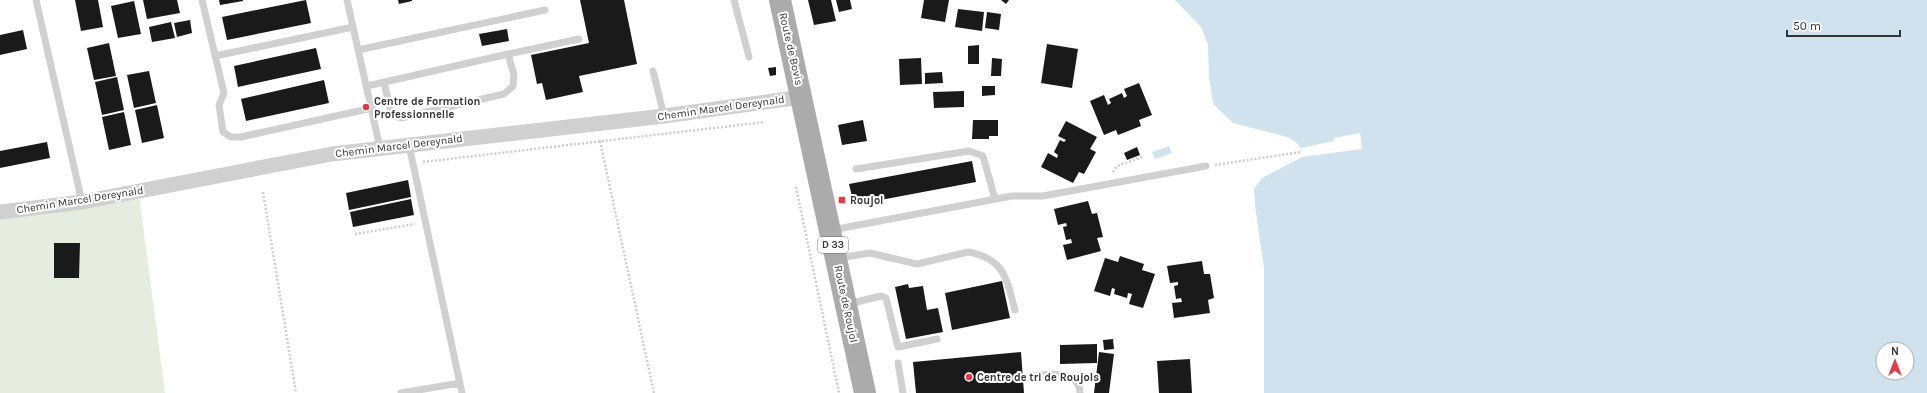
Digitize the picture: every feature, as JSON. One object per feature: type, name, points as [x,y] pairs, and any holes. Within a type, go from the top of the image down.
[{"type":"main road","name":"Route de Bovis","points":[[780,0],[802,97]]},
{"type":"main road","name":"Route de Roujol","points":[[802,97],[865,393]]},
{"type":"street","name":"Chemin Marcel Dereynald","points":[[0,212],[82,202],[332,154],[664,116],[802,97]]},
{"type":"lane","points":[[36,0],[82,202]]},
{"type":"lane","points":[[202,0],[224,93],[219,106],[223,132],[231,136],[241,137],[372,108]]},
{"type":"lane","points":[[347,0],[380,148]]},
{"type":"lane","points":[[734,0],[749,57]]},
{"type":"lane","points":[[358,50],[545,10]]},
{"type":"lane","points":[[215,56],[353,27]]},
{"type":"lane","points":[[367,86],[579,39]]},
{"type":"lane","points":[[384,83],[391,111],[394,116],[400,118],[504,94],[513,86],[514,75],[508,54]]},
{"type":"lane","points":[[653,71],[664,116]]},
{"type":"lane","points":[[409,145],[462,393]]},
{"type":"lane","points":[[856,169],[969,151],[977,152],[983,156],[995,199]]},
{"type":"lane","points":[[830,231],[1012,196],[1043,196],[1206,166]]},
{"type":"lane","points":[[836,258],[870,253],[917,264],[968,252],[993,262],[1003,270],[1015,310]]},
{"type":"lane","points":[[846,304],[881,296],[886,298],[898,347],[937,339]]},
{"type":"lane","points":[[898,363],[903,393]]},
{"type":"lane","points":[[1033,376],[1053,374],[1066,375],[1074,380],[1080,389],[1080,393]]},
{"type":"lane","points":[[401,393],[460,383]]},
{"type":"path","points":[[413,163],[765,122]]},
{"type":"path","points":[[600,141],[654,393]]},
{"type":"path","points":[[1206,166],[1302,152]]},
{"type":"path","points":[[1112,184],[1110,176],[1117,166],[1142,157]]},
{"type":"path","points":[[796,187],[839,393]]},
{"type":"path","points":[[263,192],[296,393]]},
{"type":"path","points":[[355,234],[426,222]]},
{"type":"shaded area","points":[[137,191],[140,202],[165,393],[0,393],[0,212]]},
{"type":"water","points":[[1175,0],[1927,0],[1927,393],[1264,393],[1264,268],[1254,189],[1262,178],[1302,157],[1301,148],[1296,142],[1287,137],[1233,123],[1213,104],[1209,77],[1208,45],[1201,27]]},
{"type":"water","points":[[1169,146],[1172,153],[1155,159],[1152,152]]},
{"type":"pier","points":[[1360,133],[1362,149],[1302,157],[1301,148],[1334,141],[1334,138]]},
{"type":"building","points":[[75,0],[98,0],[103,27],[81,31]]},
{"type":"building","points":[[143,0],[177,0],[180,13],[147,19]]},
{"type":"building","points":[[219,0],[243,0],[243,1],[220,5]]},
{"type":"building","points":[[306,0],[311,23],[227,40],[222,17]]},
{"type":"building","points":[[398,0],[412,0],[412,1],[399,4]]},
{"type":"building","points":[[580,0],[624,0],[637,64],[579,76],[583,92],[546,100],[542,83],[537,84],[531,55],[589,43]]},
{"type":"building","points":[[808,0],[831,0],[836,21],[814,25]]},
{"type":"building","points":[[836,0],[850,0],[852,9],[839,12]]},
{"type":"building","points":[[924,0],[949,0],[945,22],[921,18]]},
{"type":"building","points":[[1001,0],[1009,0],[1006,4]]},
{"type":"building","points":[[134,1],[141,34],[118,38],[111,6]]},
{"type":"building","points":[[958,9],[984,12],[982,31],[955,27]]},
{"type":"building","points":[[987,12],[1001,14],[999,30],[985,28]]},
{"type":"building","points":[[190,20],[192,33],[177,37],[174,23]]},
{"type":"building","points":[[171,22],[175,38],[152,42],[149,27]]},
{"type":"building","points":[[507,29],[509,41],[482,46],[479,34]]},
{"type":"building","points":[[23,30],[27,49],[0,55],[0,35]]},
{"type":"building","points":[[109,43],[116,76],[94,80],[87,48]]},
{"type":"building","points":[[1047,44],[1078,49],[1072,88],[1041,83]]},
{"type":"building","points":[[979,45],[979,64],[968,64],[968,46]]},
{"type":"building","points":[[316,48],[321,69],[238,87],[234,66]]},
{"type":"building","points":[[921,58],[922,84],[900,85],[899,59]]},
{"type":"building","points":[[992,58],[1002,59],[1001,76],[991,76]]},
{"type":"building","points":[[776,67],[776,75],[770,76],[768,68]]},
{"type":"building","points":[[149,71],[156,103],[134,108],[127,75]]},
{"type":"building","points":[[942,72],[943,83],[925,84],[925,73]]},
{"type":"building","points":[[117,77],[124,110],[102,115],[95,82]]},
{"type":"building","points":[[324,80],[329,103],[246,121],[241,99]]},
{"type":"building","points":[[1139,83],[1152,115],[1139,120],[1141,126],[1118,135],[1116,130],[1104,135],[1090,101],[1104,95],[1108,105],[1111,103],[1109,99],[1122,93],[1124,98],[1127,96],[1124,89]]},
{"type":"building","points":[[982,86],[995,86],[995,95],[982,96]]},
{"type":"building","points":[[964,91],[964,107],[934,108],[933,92]]},
{"type":"building","points":[[157,105],[164,138],[142,143],[135,110]]},
{"type":"building","points":[[124,112],[131,145],[109,150],[102,117]]},
{"type":"building","points":[[863,120],[867,141],[842,145],[838,125]]},
{"type":"building","points":[[973,120],[998,120],[998,136],[989,136],[989,139],[972,139]]},
{"type":"building","points":[[1066,121],[1097,137],[1090,149],[1096,152],[1084,174],[1079,172],[1073,183],[1041,167],[1048,153],[1057,158],[1058,155],[1054,152],[1060,140],[1064,142],[1066,140],[1058,136]]},
{"type":"building","points":[[47,142],[50,158],[0,168],[0,151]]},
{"type":"building","points":[[1137,147],[1140,155],[1127,160],[1124,153]]},
{"type":"building","points":[[972,161],[976,182],[854,205],[849,184]]},
{"type":"building","points":[[408,180],[411,197],[349,210],[346,193]]},
{"type":"building","points":[[411,199],[414,215],[353,227],[350,212]]},
{"type":"building","points":[[1088,201],[1092,214],[1097,213],[1103,237],[1097,238],[1101,251],[1067,260],[1063,245],[1072,243],[1071,239],[1066,240],[1063,227],[1067,226],[1066,223],[1058,225],[1054,209]]},
{"type":"building","points":[[54,243],[80,243],[79,278],[54,278]]},
{"type":"building","points":[[1120,256],[1144,264],[1142,270],[1155,274],[1143,308],[1129,304],[1132,294],[1128,293],[1127,298],[1114,294],[1115,289],[1112,288],[1110,296],[1094,291],[1105,258],[1118,262]]},
{"type":"building","points":[[1202,261],[1204,274],[1210,274],[1214,298],[1208,300],[1210,313],[1174,318],[1172,303],[1182,302],[1181,298],[1176,299],[1174,286],[1178,285],[1178,282],[1170,283],[1167,266]]},
{"type":"building","points":[[1002,281],[1010,318],[952,330],[945,293]]},
{"type":"building","points":[[908,284],[909,288],[923,286],[927,310],[938,308],[943,332],[906,339],[895,287]]},
{"type":"building","points":[[1113,339],[1114,349],[1104,350],[1103,340]]},
{"type":"building","points":[[1097,344],[1097,363],[1060,364],[1060,345]]},
{"type":"building","name":"Centre de tri de Roujols","points":[[1021,352],[1024,393],[916,393],[913,362]]},
{"type":"building","points":[[1099,352],[1114,354],[1109,393],[1094,393]]},
{"type":"building","points":[[1190,359],[1192,393],[1159,393],[1157,361]]},
{"type":"place","name":"Centre de Formation Professionnelle","points":[[366,107]]},
{"type":"place","name":"Roujol","points":[[842,200]]},
{"type":"place","name":"Centre de tri de Roujols","points":[[969,377]]}]
